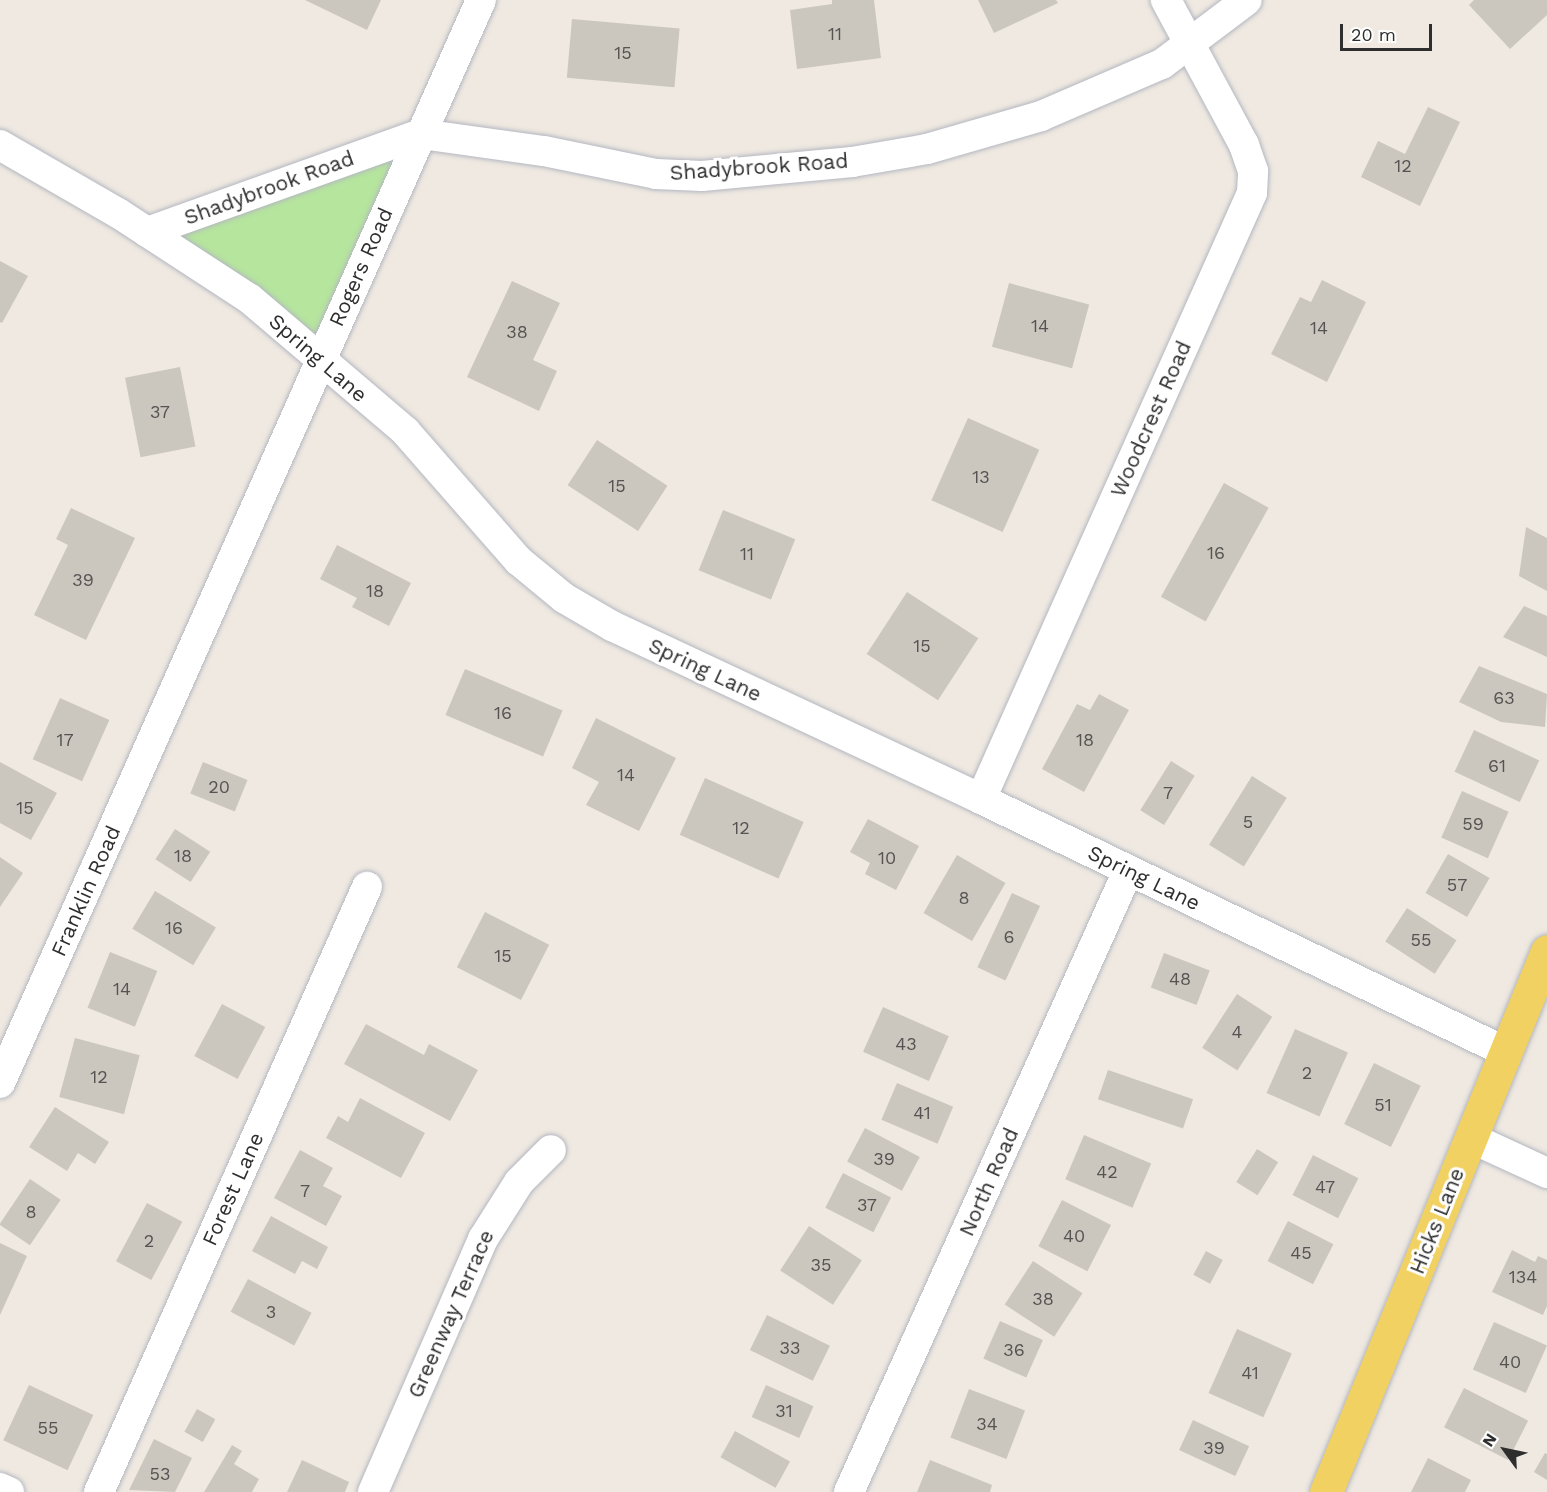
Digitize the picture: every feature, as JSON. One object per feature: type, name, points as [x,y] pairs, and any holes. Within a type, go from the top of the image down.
[{"type":"main road","name":"Hicks Lane","points":[[1326,1492],[1547,951]]},
{"type":"street","name":"Rogers Road","points":[[170,699],[481,0]]},
{"type":"street","name":"Woodcrest Road","points":[[981,798],[1252,193],[1253,171],[1244,145],[1166,0]]},
{"type":"street","name":"Shadybrook Road","points":[[147,232],[421,134],[544,151],[656,174],[702,176],[852,162],[927,149],[1041,116],[1162,64],[1188,41],[1247,0]]},
{"type":"street","name":"Spring Lane","points":[[0,145],[147,232],[250,299],[319,361],[405,431],[519,561],[564,598],[612,626],[981,798],[1506,1052]]},
{"type":"street","name":"Franklin Road","points":[[0,1083],[170,699]]},
{"type":"street","name":"North Road","points":[[849,1492],[1128,871]]},
{"type":"street","name":"Forest Lane","points":[[99,1492],[367,887]]},
{"type":"street","points":[[1471,1138],[1547,1173]]},
{"type":"street","name":"Greenway Terrace","points":[[373,1492],[483,1239],[519,1182],[551,1150]]},
{"type":"street","points":[[0,1488],[9,1492]]},
{"type":"green space","points":[[408,145],[317,348],[166,236]]},
{"type":"building","points":[[305,0],[381,0],[367,30]]},
{"type":"building","points":[[832,0],[874,0],[881,58],[797,69],[790,10],[832,4]]},
{"type":"building","points":[[978,0],[1056,0],[1058,3],[994,33]]},
{"type":"building","points":[[1474,0],[1547,0],[1547,15],[1510,49],[1469,5]]},
{"type":"building","points":[[572,19],[680,28],[674,87],[567,78]]},
{"type":"building","points":[[1428,107],[1460,122],[1420,206],[1361,177],[1378,141],[1405,154]]},
{"type":"building","points":[[0,261],[28,276],[2,323],[0,322]]},
{"type":"building","points":[[1322,280],[1366,302],[1327,382],[1271,354],[1300,297],[1311,302]]},
{"type":"building","points":[[512,281],[560,303],[533,360],[557,371],[539,411],[467,377]]},
{"type":"building","points":[[1009,283],[1089,304],[1072,368],[992,347]]},
{"type":"building","points":[[180,367],[195,447],[140,457],[125,378]]},
{"type":"building","points":[[968,418],[1039,450],[1003,532],[931,500]]},
{"type":"building","points":[[597,440],[667,486],[638,531],[568,485]]},
{"type":"building","points":[[1224,483],[1269,508],[1206,621],[1161,597]]},
{"type":"building","points":[[71,508],[135,538],[86,640],[34,615],[68,545],[56,539]]},
{"type":"building","points":[[723,510],[795,539],[771,599],[699,570]]},
{"type":"building","points":[[1526,527],[1547,538],[1547,591],[1519,576]]},
{"type":"building","points":[[337,545],[411,583],[389,626],[352,607],[357,598],[320,579]]},
{"type":"building","points":[[907,592],[978,638],[938,700],[867,654]]},
{"type":"building","points":[[1524,606],[1547,616],[1547,657],[1503,637]]},
{"type":"building","points":[[1479,666],[1547,694],[1545,727],[1501,722],[1459,702]]},
{"type":"building","points":[[465,669],[563,710],[543,756],[445,715]]},
{"type":"building","points":[[1099,694],[1129,710],[1084,792],[1042,769],[1077,704],[1090,710]]},
{"type":"building","points":[[60,698],[109,720],[82,781],[33,759]]},
{"type":"building","points":[[596,718],[676,758],[639,831],[586,805],[599,782],[572,768]]},
{"type":"building","points":[[1474,730],[1539,760],[1520,802],[1455,772]]},
{"type":"building","points":[[1171,761],[1195,776],[1164,825],[1140,810]]},
{"type":"building","points":[[0,762],[57,793],[31,840],[0,823]]},
{"type":"building","points":[[203,762],[248,780],[235,812],[190,794]]},
{"type":"building","points":[[1252,776],[1287,798],[1244,866],[1209,845]]},
{"type":"building","points":[[705,778],[804,822],[778,879],[680,835]]},
{"type":"building","points":[[1462,791],[1509,812],[1488,858],[1441,838]]},
{"type":"building","points":[[868,819],[919,846],[896,890],[865,874],[870,863],[850,852]]},
{"type":"building","points":[[175,829],[210,852],[191,882],[155,859]]},
{"type":"building","points":[[1448,854],[1490,878],[1467,917],[1426,893]]},
{"type":"building","points":[[957,855],[1005,883],[972,941],[924,913]]},
{"type":"building","points":[[0,857],[23,873],[0,907]]},
{"type":"building","points":[[155,891],[216,928],[193,965],[132,929]]},
{"type":"building","points":[[1012,893],[1040,906],[1005,980],[977,967]]},
{"type":"building","points":[[1407,908],[1456,940],[1435,974],[1385,942]]},
{"type":"building","points":[[485,912],[549,945],[521,1000],[457,967]]},
{"type":"building","points":[[110,952],[157,971],[135,1027],[88,1008]]},
{"type":"building","points":[[1164,953],[1210,971],[1196,1005],[1151,988]]},
{"type":"building","points":[[1237,994],[1272,1017],[1237,1071],[1202,1048]]},
{"type":"building","points":[[222,1004],[265,1027],[238,1079],[194,1056]]},
{"type":"building","points":[[883,1007],[949,1036],[929,1081],[863,1052]]},
{"type":"building","points":[[366,1024],[424,1055],[429,1044],[478,1070],[450,1121],[344,1064]]},
{"type":"building","points":[[1295,1029],[1348,1053],[1320,1117],[1267,1093]]},
{"type":"building","points":[[75,1038],[140,1055],[124,1114],[59,1097]]},
{"type":"building","points":[[1374,1063],[1421,1086],[1391,1147],[1344,1124]]},
{"type":"building","points":[[1108,1070],[1193,1099],[1183,1129],[1098,1099]]},
{"type":"building","points":[[897,1083],[953,1107],[938,1144],[881,1120]]},
{"type":"building","points":[[360,1098],[425,1133],[401,1178],[326,1138],[338,1116],[348,1122]]},
{"type":"building","points":[[55,1107],[109,1142],[95,1164],[78,1153],[67,1171],[29,1147]]},
{"type":"building","points":[[865,1128],[920,1157],[902,1191],[847,1162]]},
{"type":"building","points":[[1084,1135],[1151,1164],[1132,1208],[1065,1179]]},
{"type":"building","points":[[1257,1149],[1278,1162],[1258,1195],[1236,1182]]},
{"type":"building","points":[[300,1150],[333,1168],[323,1186],[342,1196],[326,1226],[274,1198]]},
{"type":"building","points":[[1313,1155],[1358,1178],[1338,1218],[1293,1195]]},
{"type":"building","points":[[843,1173],[891,1198],[873,1232],[825,1208]]},
{"type":"building","points":[[30,1179],[61,1200],[30,1245],[0,1223]]},
{"type":"building","points":[[1062,1200],[1111,1225],[1087,1271],[1038,1246]]},
{"type":"building","points":[[147,1203],[182,1222],[151,1280],[116,1261]]},
{"type":"building","points":[[271,1216],[328,1247],[317,1269],[302,1261],[295,1274],[252,1251]]},
{"type":"building","points":[[1288,1221],[1333,1244],[1313,1284],[1268,1261]]},
{"type":"building","points":[[809,1226],[862,1260],[833,1305],[780,1270]]},
{"type":"building","points":[[0,1243],[27,1256],[0,1315]]},
{"type":"building","points":[[1512,1250],[1535,1262],[1538,1256],[1547,1260],[1547,1306],[1543,1315],[1492,1292]]},
{"type":"building","points":[[1206,1251],[1223,1260],[1210,1284],[1193,1275]]},
{"type":"building","points":[[1033,1261],[1082,1293],[1054,1337],[1005,1305]]},
{"type":"building","points":[[248,1279],[312,1313],[294,1345],[231,1312]]},
{"type":"building","points":[[767,1315],[830,1346],[813,1381],[750,1350]]},
{"type":"building","points":[[1000,1321],[1043,1340],[1026,1378],[983,1358]]},
{"type":"building","points":[[1494,1322],[1547,1346],[1526,1393],[1473,1370]]},
{"type":"building","points":[[1237,1329],[1292,1353],[1263,1417],[1209,1393]]},
{"type":"building","points":[[29,1385],[93,1415],[68,1470],[3,1440]]},
{"type":"building","points":[[766,1385],[814,1406],[799,1438],[752,1417]]},
{"type":"building","points":[[1464,1388],[1528,1421],[1508,1460],[1444,1427]]},
{"type":"building","points":[[969,1389],[1025,1411],[1006,1459],[950,1438]]},
{"type":"building","points":[[197,1409],[215,1419],[203,1442],[184,1432]]},
{"type":"building","points":[[1193,1420],[1249,1446],[1235,1476],[1179,1450]]},
{"type":"building","points":[[735,1431],[790,1462],[776,1488],[720,1457]]},
{"type":"building","points":[[154,1439],[192,1458],[175,1492],[129,1490]]},
{"type":"building","points":[[232,1445],[242,1451],[234,1464],[259,1479],[252,1492],[204,1492]]},
{"type":"building","points":[[1545,1453],[1547,1454],[1547,1480],[1534,1472]]},
{"type":"building","points":[[1428,1458],[1471,1480],[1465,1492],[1411,1492]]},
{"type":"building","points":[[302,1460],[349,1482],[345,1492],[287,1492]]},
{"type":"building","points":[[930,1460],[992,1485],[990,1492],[917,1492]]}]
